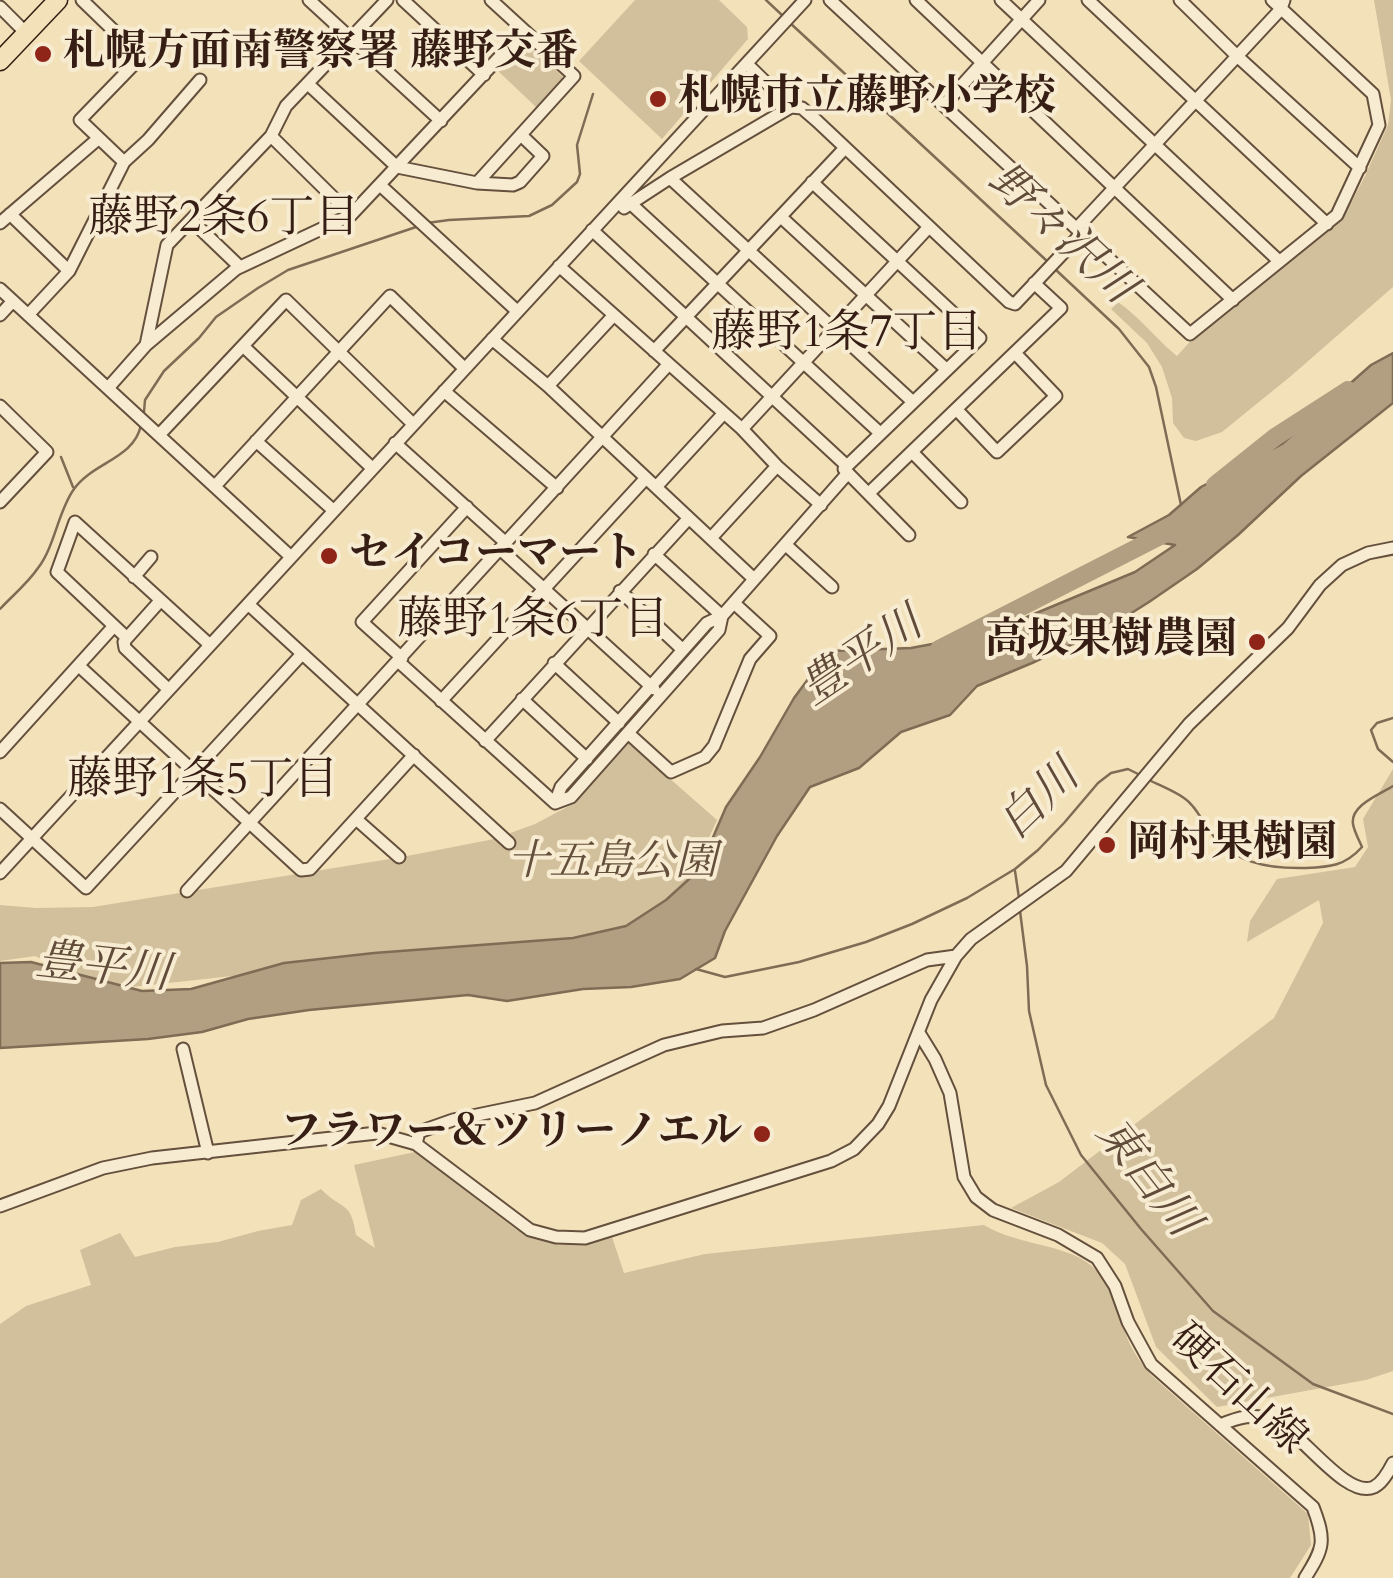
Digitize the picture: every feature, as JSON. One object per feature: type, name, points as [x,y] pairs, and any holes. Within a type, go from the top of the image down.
[{"type":"highway","points":[[0,60],[58,0]]},
{"type":"street","points":[[82,0],[141,57],[80,120],[124,162]]},
{"type":"street","points":[[310,0],[440,121]]},
{"type":"street","points":[[146,345],[167,245],[270,136],[286,106],[387,0]]},
{"type":"street","points":[[403,0],[484,74]]},
{"type":"street","points":[[477,183],[574,76],[491,0]]},
{"type":"street","points":[[0,872],[806,0]]},
{"type":"street","points":[[747,64],[792,106],[802,108],[1015,304],[1057,260],[1080,230],[1114,189],[1237,56],[1279,3],[1373,94],[1380,125],[1337,214],[1190,334],[1080,230],[830,0]]},
{"type":"street","points":[[916,0],[1233,300]]},
{"type":"street","points":[[1001,0],[1279,261]]},
{"type":"street","points":[[944,104],[1040,0]]},
{"type":"street","points":[[1088,0],[1327,224]]},
{"type":"street","points":[[1180,0],[1360,168]]},
{"type":"street","points":[[0,7],[26,33]]},
{"type":"street","points":[[108,388],[146,345],[240,267],[351,215],[524,31]]},
{"type":"street","points":[[28,315],[68,271],[124,162],[200,80]]},
{"type":"street","points":[[308,84],[397,167],[477,183],[513,184],[520,182],[543,156],[521,135]]},
{"type":"street","points":[[592,230],[670,178],[792,106]]},
{"type":"street","points":[[270,136],[351,215]]},
{"type":"street","points":[[68,271],[5,218],[98,138]]},
{"type":"street","points":[[654,351],[845,148]]},
{"type":"street","points":[[670,178],[913,402]]},
{"type":"street","points":[[656,691],[683,650],[707,623],[722,616],[734,603],[880,434],[980,338],[812,182]]},
{"type":"street","points":[[380,185],[517,311]]},
{"type":"street","points":[[630,203],[880,434]]},
{"type":"street","points":[[781,216],[947,370]]},
{"type":"street","points":[[191,220],[240,267]]},
{"type":"street","points":[[742,429],[928,228]]},
{"type":"street","points":[[592,230],[773,396],[909,536]]},
{"type":"street","points":[[559,266],[742,429],[820,505]]},
{"type":"street","points":[[869,493],[1061,308],[1037,281]]},
{"type":"street","points":[[0,288],[290,556]]},
{"type":"street","points":[[214,486],[390,296],[464,368]]},
{"type":"street","points":[[154,431],[286,300],[413,424]]},
{"type":"street","points":[[0,315],[13,301]]},
{"type":"street","points":[[548,386],[614,315]]},
{"type":"street","points":[[492,338],[754,579]]},
{"type":"street","points":[[243,346],[372,468]]},
{"type":"street","points":[[957,410],[997,452],[1056,396],[1016,354]]},
{"type":"street","points":[[187,892],[668,365]]},
{"type":"street","points":[[444,391],[556,488]]},
{"type":"street","points":[[0,406],[47,452],[0,502]]},
{"type":"street","points":[[656,488],[724,413]]},
{"type":"street","points":[[256,441],[333,510]]},
{"type":"street","points":[[395,443],[467,507],[544,588],[656,691]]},
{"type":"street","points":[[912,452],[960,502]]},
{"type":"street","points":[[711,538],[777,466]]},
{"type":"street","points":[[441,701],[646,478]]},
{"type":"street","points":[[467,507],[362,622],[441,701],[555,804]]},
{"type":"street","points":[[485,741],[689,518]]},
{"type":"street","points":[[127,638],[57,572],[75,522],[210,645]]},
{"type":"street","points":[[786,545],[832,587]]},
{"type":"street","points":[[0,1206],[103,1168],[152,1158],[377,1133],[416,1144],[530,1230],[556,1237],[586,1238],[831,1161],[870,1135],[889,1106],[932,1000],[956,956],[971,939],[1081,857],[1188,724],[1288,628],[1320,586],[1342,565],[1368,553],[1393,548]]},
{"type":"street","points":[[654,554],[722,616]]},
{"type":"street","points":[[134,576],[151,558]]},
{"type":"street","points":[[620,591],[683,650]]},
{"type":"street","points":[[160,601],[127,638],[125,648],[168,689]]},
{"type":"street","points":[[554,664],[671,772],[706,757],[750,660],[770,636],[734,603]]},
{"type":"street","points":[[248,604],[509,842]]},
{"type":"street","points":[[555,804],[571,797],[656,691],[720,630],[722,616]]},
{"type":"street","points":[[0,752],[114,626]]},
{"type":"street","points":[[0,809],[86,888],[302,654]]},
{"type":"street","points":[[79,666],[302,870],[310,869],[414,755]]},
{"type":"street","points":[[522,699],[587,759]]},
{"type":"street","points":[[555,804],[561,787],[624,728]]},
{"type":"street","points":[[356,819],[399,857]]},
{"type":"street","points":[[416,1144],[420,1132],[453,1120],[535,1103],[664,1045],[722,1031],[762,1028],[814,1010],[927,960],[956,956]]},
{"type":"street","name":"硬石山線","points":[[919,1033],[950,1092],[964,1177],[976,1197],[993,1210],[1058,1235],[1097,1258],[1116,1286],[1128,1322],[1151,1364],[1313,1507],[1322,1530],[1320,1554],[1306,1578]]},
{"type":"street","points":[[183,1049],[208,1153]]},
{"type":"street","points":[[1220,1425],[1242,1416],[1272,1420],[1300,1439],[1339,1478],[1368,1489],[1378,1486],[1393,1462]]},
{"type":"green space","name":"札幌市立藤野小学校","points":[[635,0],[719,0],[747,27],[748,39],[662,139],[579,61]]},
{"type":"green space","points":[[1374,0],[1393,0],[1393,287],[1222,432],[1196,441],[1184,438],[1173,423],[1172,398],[1162,367],[1147,343],[1111,309],[1118,302],[1177,356],[1195,336],[1344,216],[1388,125],[1391,100]]},
{"type":"green space","points":[[526,42],[563,80],[537,108],[497,70]]},
{"type":"green space","name":"十五島公園","points":[[627,741],[717,820],[691,877],[662,917],[628,939],[113,989],[35,956],[0,961],[0,905],[93,907],[494,839],[571,805]]},
{"type":"green space","points":[[1393,769],[1393,1371],[1366,1380],[1217,1407],[1156,1347],[1125,1264],[1102,1243],[1011,1208],[1059,1182],[1274,1018],[1323,923],[1319,900],[1247,942],[1250,921],[1277,879],[1355,867],[1368,847],[1363,819]]},
{"type":"green space","points":[[415,1152],[517,1230],[559,1245],[612,1237],[624,1273],[705,1254],[984,1225],[1080,1258],[1092,1266],[1108,1287],[1127,1338],[1147,1370],[1308,1514],[1311,1545],[1290,1578],[0,1578],[0,1324],[26,1306],[91,1285],[80,1250],[120,1233],[135,1257],[218,1242],[292,1225],[301,1200],[321,1189],[348,1211],[356,1235],[375,1248],[354,1165]]},
{"type":"water","points":[[1393,353],[1393,403],[1301,476],[1197,569],[1111,626],[977,686],[950,715],[901,732],[859,768],[810,787],[777,836],[725,931],[715,958],[680,979],[507,1001],[468,995],[309,1010],[148,1039],[0,1048],[0,963],[31,962],[142,991],[191,989],[284,963],[573,938],[626,926],[666,900],[699,870],[726,807],[794,698],[829,651],[911,648],[986,634],[1135,572],[1175,545],[1128,537],[1169,515],[1201,487],[1282,444],[1371,365]]},
{"type":"waterway","name":"野々沢川","points":[[766,0],[783,16]]},
{"type":"waterway","name":"野々沢川","points":[[789,22],[1047,261]]},
{"type":"waterway","points":[[427,223],[529,216],[552,205],[577,182],[580,174],[577,145],[593,94]]},
{"type":"waterway","points":[[144,412],[145,400],[164,371],[216,317],[258,288],[288,270],[419,226]]},
{"type":"waterway","name":"野々沢川","points":[[1056,270],[1119,329],[1149,367],[1181,505]]},
{"type":"waterway","name":"豊平川","points":[[1215,485],[1275,437],[1348,390]]},
{"type":"waterway","points":[[0,609],[44,559],[74,489],[130,446],[141,425]]},
{"type":"waterway","points":[[61,457],[73,487]]},
{"type":"waterway","name":"豊平川","points":[[939,649],[1170,531]]},
{"type":"waterway","name":"白川","points":[[1393,718],[1377,723],[1371,730],[1378,749],[1393,762]]},
{"type":"waterway","name":"白川","points":[[696,969],[725,977],[799,962],[912,924],[1015,869],[1111,773],[1128,769],[1138,774]]},
{"type":"waterway","name":"白川","points":[[1149,780],[1188,801],[1218,840],[1239,857],[1292,868],[1330,866],[1356,853],[1362,847],[1353,824],[1356,811],[1393,786]]},
{"type":"waterway","name":"東白川","points":[[1015,871],[1019,898]]},
{"type":"waterway","name":"東白川","points":[[1020,911],[1029,1011],[1046,1085],[1081,1155],[1213,1311],[1313,1384],[1393,1414]]},
{"type":"place","name":"札幌方面南警察署 藤野交番","points":[[43,54]]},
{"type":"place","name":"札幌市立藤野小学校","points":[[658,99]]},
{"type":"place","name":"セイコーマート","points":[[329,556]]},
{"type":"place","name":"高坂果樹農園","points":[[1257,642]]},
{"type":"place","name":"岡村果樹園","points":[[1107,845]]},
{"type":"place","name":"フラワー＆ツリーノエル","points":[[762,1134]]},
{"type":"district","name":"藤野2条6丁目","points":[[224,221]]},
{"type":"district","name":"藤野1条7丁目","points":[[847,336]]},
{"type":"district","name":"藤野1条6丁目","points":[[533,623]]},
{"type":"district","name":"藤野1条5丁目","points":[[203,783]]}]
